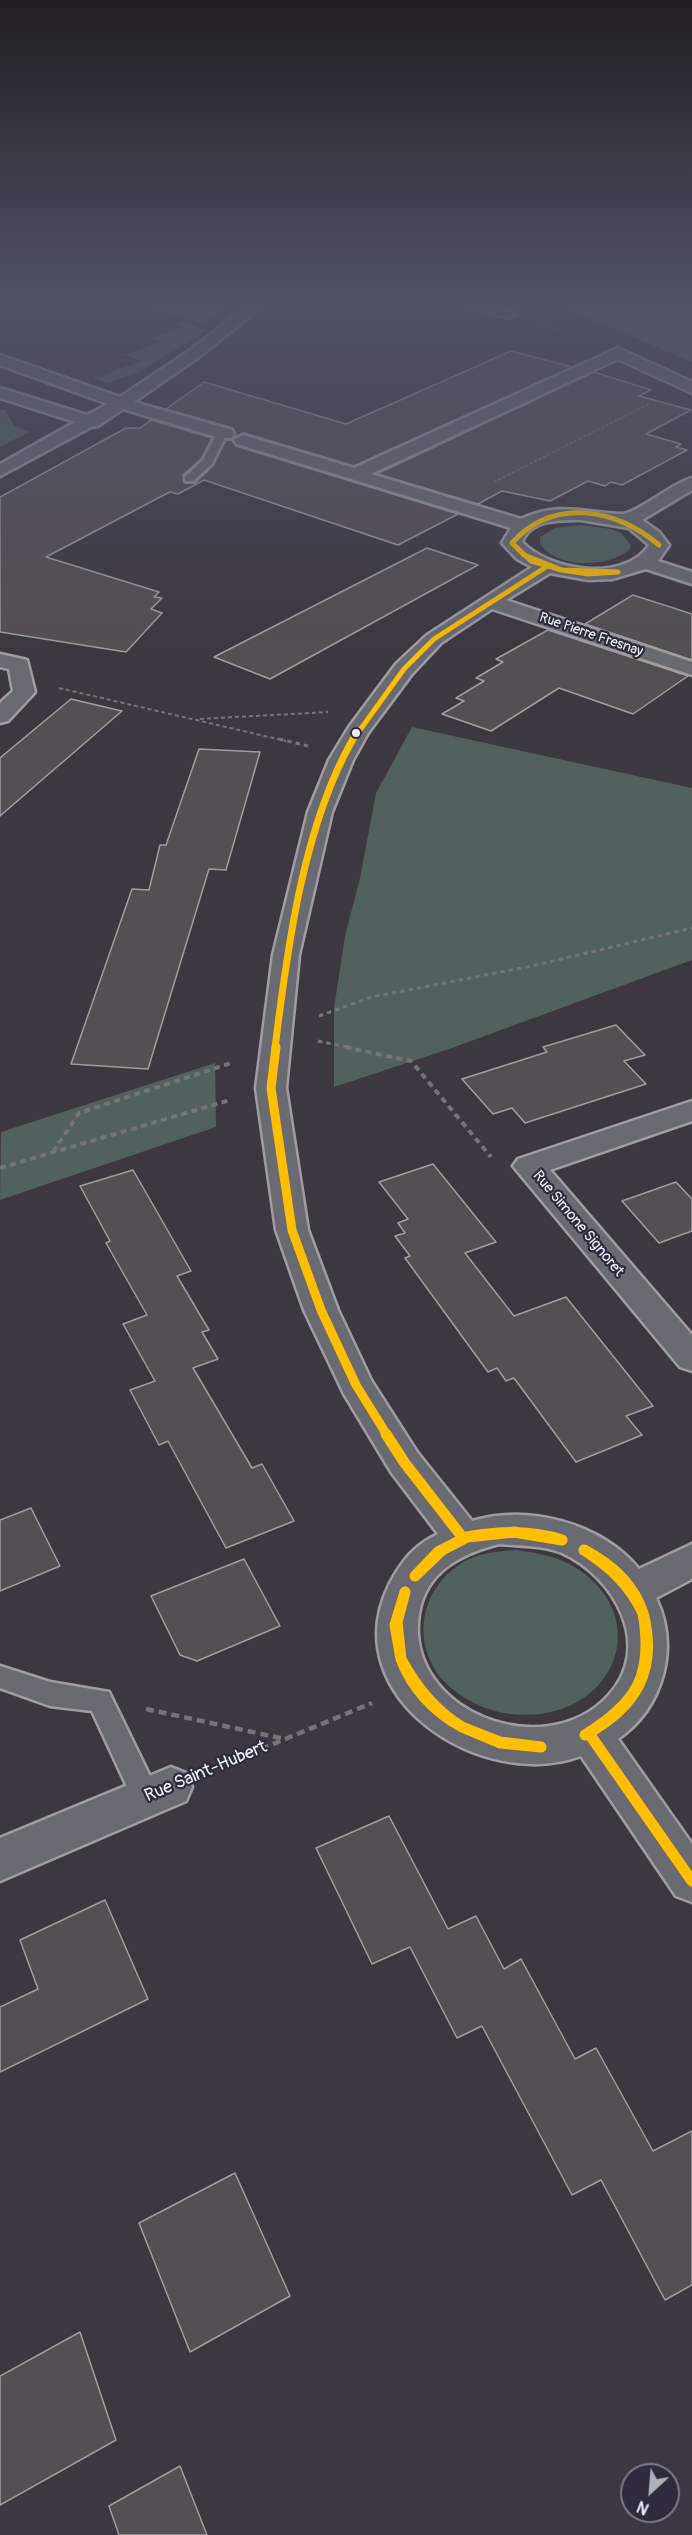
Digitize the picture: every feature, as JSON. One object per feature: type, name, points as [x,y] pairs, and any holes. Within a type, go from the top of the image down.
[{"type":"street","points":[[87,420],[92,422]]},
{"type":"street","points":[[0,471],[95,420]]},
{"type":"street","points":[[180,420],[224,433]]},
{"type":"street","points":[[356,474],[472,420]]},
{"type":"street","points":[[243,440],[523,526]]},
{"type":"street","points":[[626,521],[692,483]]},
{"type":"street","points":[[558,515],[604,516],[626,521],[654,536],[658,545],[656,555],[646,563],[611,573],[566,572],[546,567],[529,561],[517,552],[512,543],[514,534],[523,526],[558,515]]},
{"type":"street","points":[[646,563],[692,578]]},
{"type":"street","points":[[463,1539],[404,1461],[362,1395],[321,1310],[292,1230],[271,1088],[286,956],[320,812],[344,755],[404,669],[434,639],[546,567]]},
{"type":"street","name":"Rue Pierre Fresnay","points":[[490,601],[692,669]]},
{"type":"street","points":[[0,660],[19,665],[24,692],[0,716]]},
{"type":"street","name":"Rue Simone Signoret","points":[[692,1111],[529,1166],[692,1358]]},
{"type":"street","points":[[499,1529],[538,1531],[576,1542],[608,1563],[633,1591],[647,1622],[650,1655],[641,1687],[620,1714],[590,1735],[552,1746],[511,1746],[473,1735],[439,1714],[413,1686],[398,1652],[396,1617],[408,1583],[431,1557],[463,1539],[499,1529]]},
{"type":"street","points":[[633,1591],[692,1560]]},
{"type":"street","points":[[590,1735],[692,1881]]},
{"type":"street","name":"Rue Saint-Hubert","points":[[0,1860],[159,1792]]},
{"type":"lane","points":[[189,479],[208,462],[224,433]]},
{"type":"lane","points":[[0,1677],[50,1694],[100,1700],[159,1792]]},
{"type":"path","points":[[451,504],[617,420]]},
{"type":"path","points":[[22,679],[344,755]]},
{"type":"path","points":[[194,719],[374,709]]},
{"type":"path","points":[[53,1152],[79,1113],[276,1041],[327,1010],[692,928]]},
{"type":"path","points":[[276,1041],[411,1060],[492,1159],[529,1166]]},
{"type":"path","points":[[0,1168],[271,1088]]},
{"type":"path","name":"Rue Saint-Hubert","points":[[159,1792],[413,1686]]},
{"type":"path","points":[[100,1700],[286,1739]]},
{"type":"shaded area","points":[[0,420],[11,420],[14,425],[29,432],[0,447]]},
{"type":"shaded area","points":[[582,525],[611,529],[621,533],[631,545],[629,550],[609,560],[582,563],[557,558],[547,552],[540,543],[540,537],[555,528]]},
{"type":"shaded area","points":[[412,727],[692,788],[692,960],[452,1048],[334,1087],[334,1008],[345,936],[360,878],[376,793]]},
{"type":"shaded area","points":[[215,1063],[216,1127],[0,1200],[1,1132]]},
{"type":"shaded area","points":[[517,1550],[553,1557],[573,1566],[599,1588],[614,1613],[618,1639],[612,1664],[598,1686],[576,1703],[547,1713],[502,1713],[473,1703],[441,1678],[426,1648],[425,1616],[429,1601],[436,1587],[447,1575],[473,1557]]},
{"type":"building","points":[[152,420],[212,438],[201,459],[183,475],[185,483],[195,483],[213,466],[226,440],[232,440],[236,446],[458,514],[398,545],[204,480],[178,494],[170,492],[46,557],[159,592],[154,597],[162,598],[151,609],[162,613],[126,652],[0,632],[0,497],[126,428],[140,428]]},
{"type":"building","points":[[206,420],[333,420],[346,424],[354,420],[455,420],[354,466],[244,433],[235,437],[233,428]]},
{"type":"building","points":[[491,420],[672,420],[646,434],[681,444],[676,447],[687,450],[622,485],[611,482],[605,486],[588,481],[550,501],[502,491],[478,504],[377,474]]},
{"type":"building","points":[[427,548],[478,565],[270,679],[214,657]]},
{"type":"building","points":[[633,595],[692,614],[692,660],[585,624]]},
{"type":"building","points":[[548,630],[688,676],[633,714],[559,688],[491,731],[442,714],[464,701],[456,698],[484,681],[476,678],[503,662],[496,659]]},
{"type":"building","points":[[71,699],[122,711],[0,816],[0,758]]},
{"type":"building","points":[[199,749],[260,752],[226,870],[209,869],[148,1069],[71,1064],[132,889],[149,890],[160,845],[166,845]]},
{"type":"building","points":[[616,1025],[645,1055],[624,1061],[646,1084],[525,1123],[512,1108],[493,1114],[462,1079],[547,1052],[543,1047]]},
{"type":"building","points":[[433,1164],[496,1242],[465,1253],[514,1316],[566,1297],[653,1406],[626,1416],[642,1435],[576,1462],[514,1378],[506,1381],[497,1368],[488,1372],[405,1258],[410,1256],[395,1236],[405,1233],[398,1223],[408,1219],[379,1182]]},
{"type":"building","points":[[133,1170],[191,1271],[177,1276],[209,1330],[202,1332],[218,1359],[193,1368],[252,1468],[262,1464],[294,1521],[226,1548],[168,1441],[159,1445],[130,1390],[155,1381],[123,1324],[147,1315],[106,1243],[110,1241],[80,1186]]},
{"type":"building","points":[[676,1182],[692,1199],[692,1231],[659,1243],[622,1201]]},
{"type":"building","points":[[31,1508],[60,1566],[0,1591],[0,1520]]},
{"type":"building","points":[[244,1559],[280,1626],[197,1661],[180,1655],[151,1596]]},
{"type":"building","points":[[389,1816],[448,1929],[476,1916],[504,1969],[521,1959],[575,2059],[596,2048],[653,2151],[692,2131],[692,2285],[665,2300],[601,2180],[572,2195],[482,2026],[457,2038],[410,1947],[372,1964],[316,1848]]},
{"type":"building","points":[[105,1900],[148,1999],[0,2072],[0,2007],[38,1989],[20,1940]]},
{"type":"building","points":[[235,2173],[290,2296],[190,2352],[139,2223]]},
{"type":"building","points":[[80,2332],[116,2440],[0,2505],[0,2376]]},
{"type":"building","points":[[180,2466],[207,2535],[119,2535],[109,2506]]},
{"type":"transit line","points":[[512,543],[525,528],[542,518],[562,513],[584,513],[605,516],[626,523],[659,545]]},
{"type":"transit line","points":[[512,543],[524,555],[562,570]]},
{"type":"transit line","points":[[512,543],[531,561],[562,570]]},
{"type":"transit line","points":[[463,1538],[404,1462],[356,1385],[321,1310],[292,1230],[271,1088],[286,955],[320,812],[341,760],[357,732],[404,669],[434,639],[546,567]]},
{"type":"transit line","points":[[562,570],[592,573],[618,572]]},
{"type":"transit line","points":[[562,570],[588,574],[618,572]]},
{"type":"transit line","points":[[467,1537],[515,1531],[538,1533],[562,1540]]},
{"type":"transit line","points":[[467,1537],[514,1532],[562,1540]]},
{"type":"transit line","points":[[415,1576],[438,1552],[467,1537]]},
{"type":"transit line","points":[[415,1576],[442,1550],[467,1537]]},
{"type":"transit line","points":[[584,1550],[603,1561],[628,1584],[643,1613]]},
{"type":"transit line","points":[[584,1550],[619,1577],[632,1593],[643,1613]]},
{"type":"transit line","points":[[401,1659],[396,1642],[395,1625],[398,1608],[405,1592]]},
{"type":"transit line","points":[[401,1659],[397,1622],[405,1592]]},
{"type":"transit line","points":[[585,1735],[618,1712],[639,1686],[645,1670],[647,1653],[647,1634],[643,1613]]},
{"type":"transit line","points":[[585,1735],[617,1714],[640,1685],[649,1651],[648,1633],[643,1613]]},
{"type":"transit line","points":[[401,1659],[426,1698],[462,1727]]},
{"type":"transit line","points":[[401,1659],[411,1681],[424,1699],[462,1727]]},
{"type":"transit line","points":[[462,1727],[500,1742],[541,1747]]},
{"type":"transit line","points":[[462,1727],[500,1743],[530,1748],[541,1747]]},
{"type":"transit line","points":[[590,1735],[692,1881]]}]
